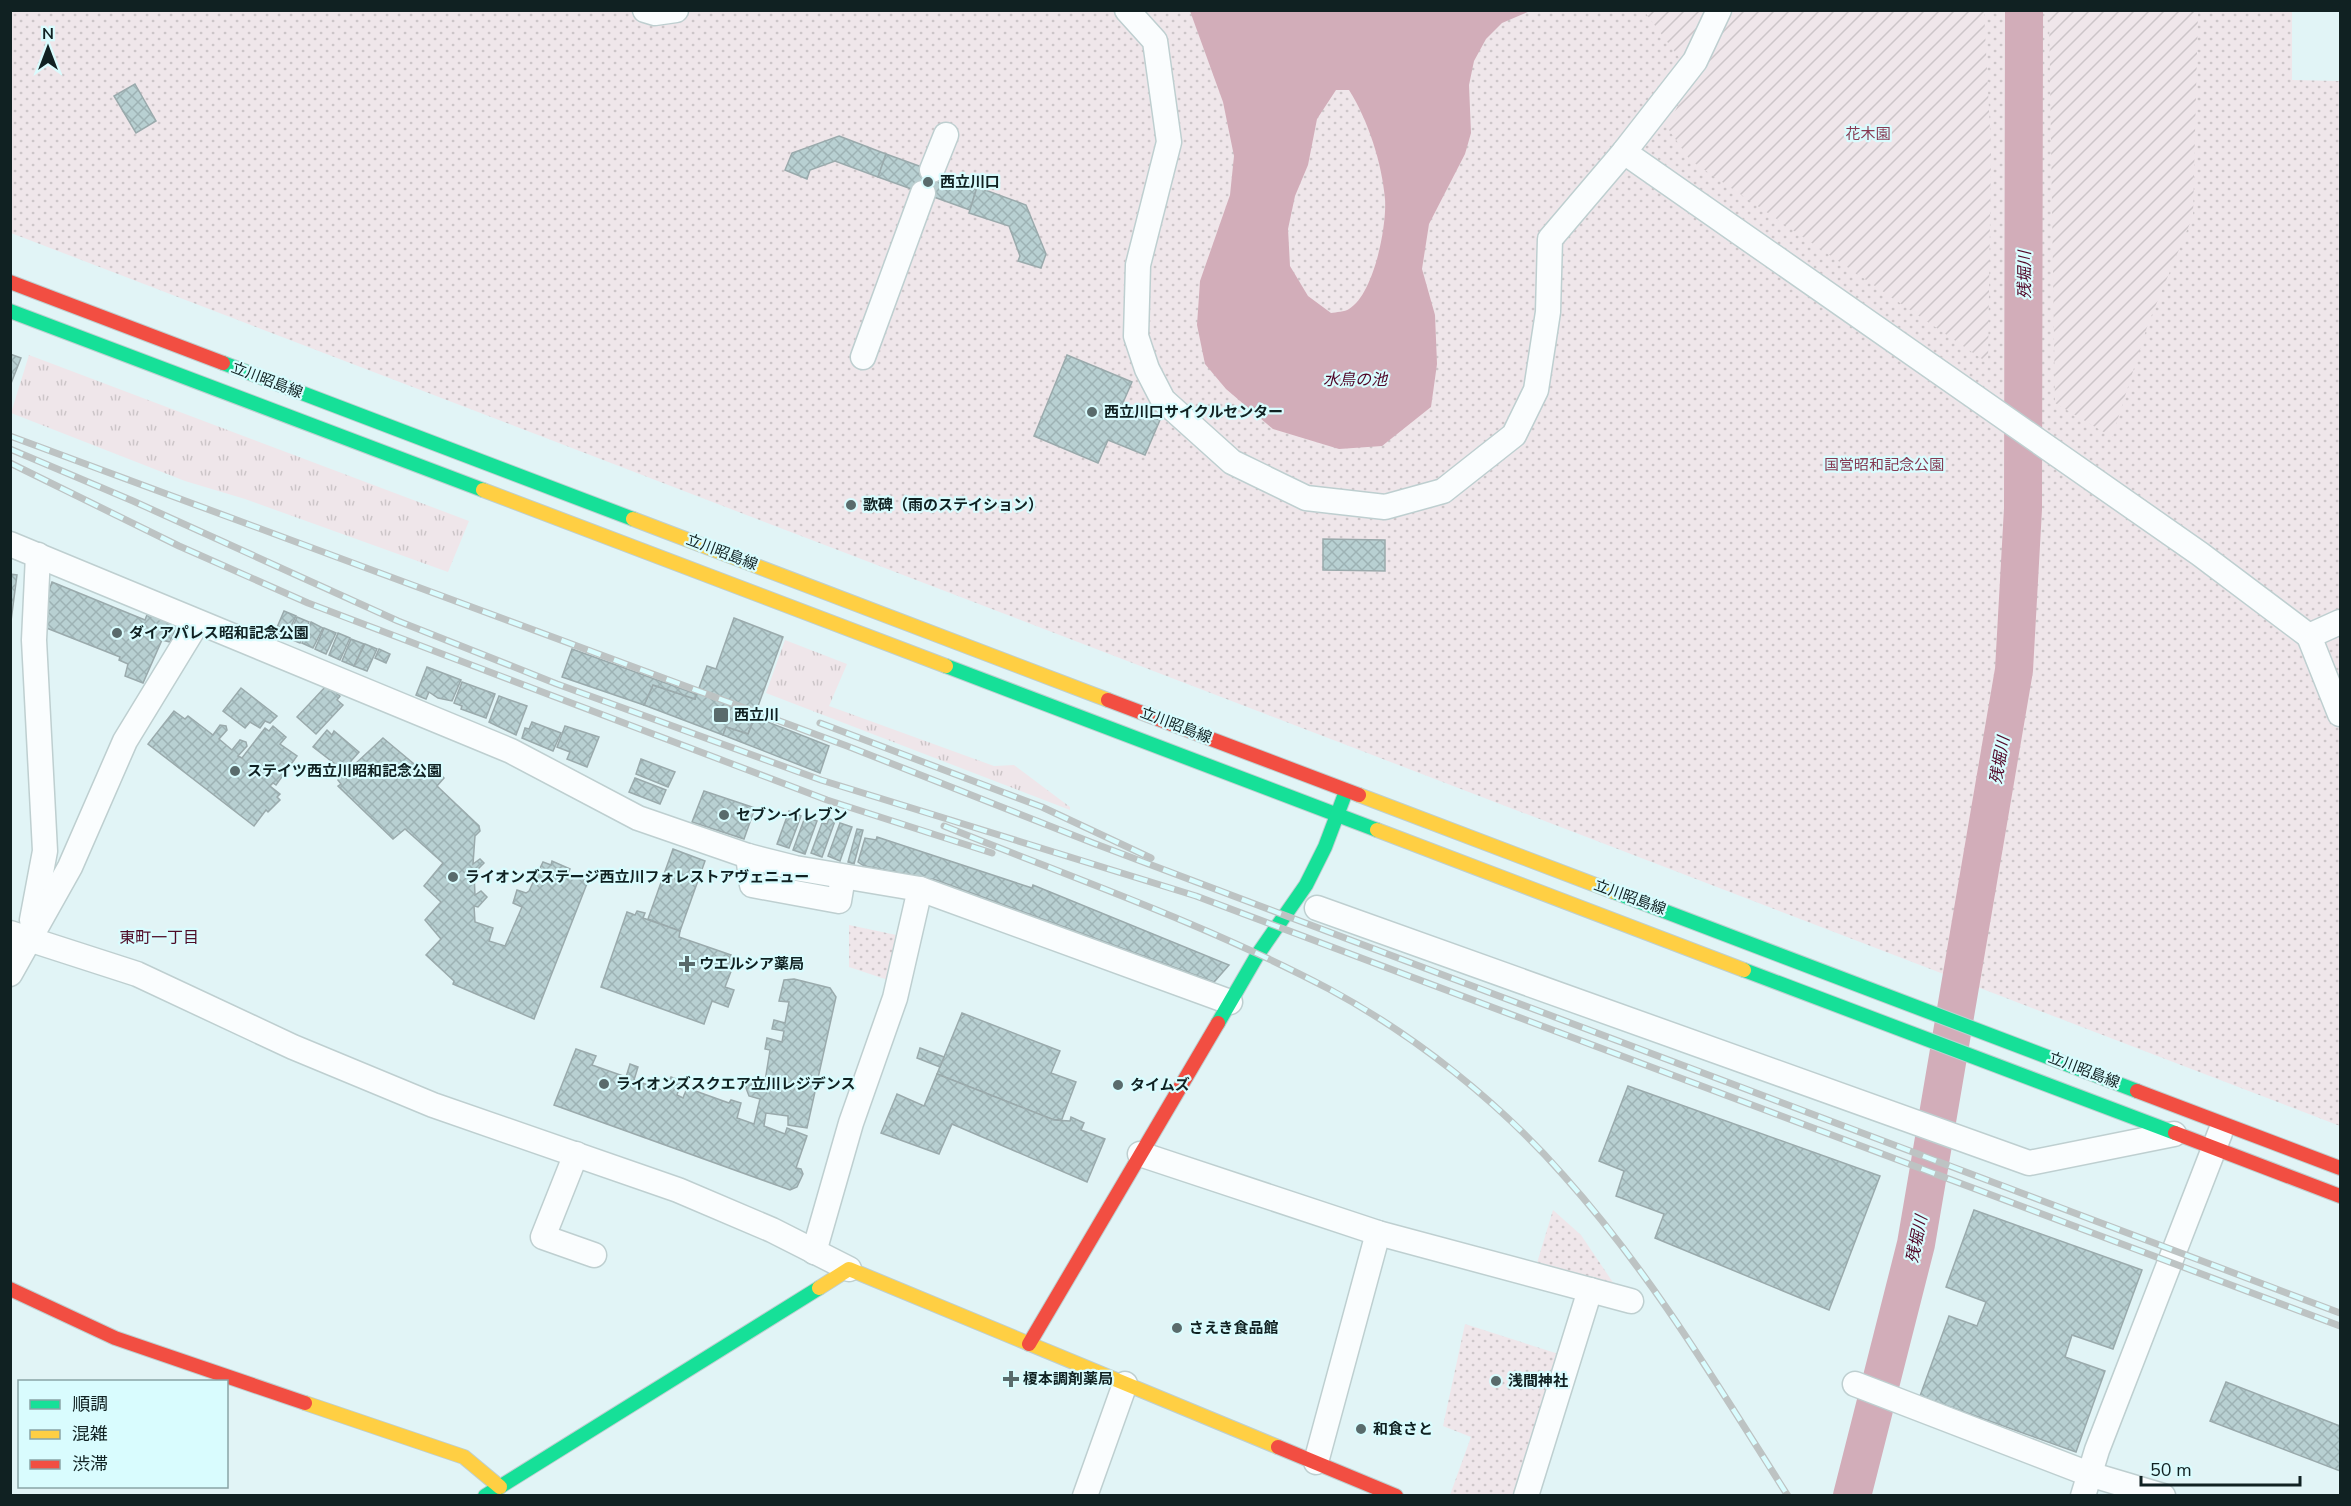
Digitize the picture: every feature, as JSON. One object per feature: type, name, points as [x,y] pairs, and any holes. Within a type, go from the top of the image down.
[{"type":"main road","name":"立川昭島線","points":[[10,282],[2340,1168]]},
{"type":"main road","name":"立川昭島線","points":[[10,311],[2340,1196]]},
{"type":"main road","points":[[1029,1344],[1276,925],[1299,896],[1326,846],[1347,789]]},
{"type":"main road","points":[[484,1496],[849,1269],[1316,1462],[1342,1485],[1396,1496]]},
{"type":"main road","points":[[10,1289],[115,1338],[464,1457],[500,1487]]},
{"type":"street","points":[[645,10],[655,13],[676,10]]},
{"type":"street","points":[[1127,10],[1155,41],[1170,142],[1138,265],[1136,336],[1147,369],[1163,400],[1232,462],[1306,498],[1385,507],[1443,491],[1514,435],[1536,390],[1548,312],[1550,239],[1624,152],[1695,61],[1719,10]]},
{"type":"street","points":[[932,170],[946,135]]},
{"type":"street","points":[[1624,152],[1835,297],[2200,554],[2309,636],[2340,714]]},
{"type":"street","points":[[863,357],[923,193]]},
{"type":"street","points":[[10,544],[511,751],[638,818],[748,856],[843,877],[920,890],[1230,1002]]},
{"type":"street","points":[[10,974],[45,851],[34,640],[38,555]]},
{"type":"street","points":[[2309,636],[2340,622]]},
{"type":"street","points":[[20,935],[70,867],[125,741],[197,623]]},
{"type":"street","points":[[814,1252],[851,1123],[895,998],[920,890]]},
{"type":"street","points":[[1317,908],[1978,1147],[2029,1163],[2174,1134]]},
{"type":"street","points":[[20,935],[137,974],[293,1047],[433,1105],[678,1190],[772,1230],[849,1269]]},
{"type":"street","points":[[2086,1485],[2224,1124]]},
{"type":"street","points":[[576,1154],[543,1236],[594,1255]]},
{"type":"street","points":[[1140,1154],[1378,1233],[1631,1301]]},
{"type":"street","points":[[1316,1462],[1378,1233]]},
{"type":"street","points":[[1526,1496],[1590,1290]]},
{"type":"street","points":[[1085,1496],[1125,1384]]},
{"type":"street","points":[[1855,1384],[1900,1401],[2086,1485],[2163,1496]]},
{"type":"green space","name":"国営昭和記念公園","points":[[10,11],[2292,11],[2292,80],[2340,81],[2340,1126],[11,233]]},
{"type":"green space","name":"花木園","points":[[1644,11],[1984,11],[1991,150],[1988,363],[1690,160],[1667,127],[1693,76]]},
{"type":"green space","points":[[2049,11],[2198,11],[2193,216],[2148,324],[2112,437],[2055,403]]},
{"type":"green space","points":[[29,355],[469,521],[448,572],[245,499],[185,481],[11,413]]},
{"type":"green space","points":[[785,640],[847,664],[829,706],[994,766],[1014,765],[1070,807],[1070,810],[766,693]]},
{"type":"green space","points":[[849,925],[901,936],[888,980],[849,967]]},
{"type":"green space","points":[[1553,1210],[1581,1235],[1614,1284],[1537,1263]]},
{"type":"green space","points":[[1465,1324],[1565,1356],[1516,1495],[1450,1495],[1471,1437],[1443,1426]]},
{"type":"water","name":"水鳥の池","points":[[1190,11],[1530,11],[1502,23],[1486,39],[1474,61],[1469,85],[1471,133],[1465,154],[1429,224],[1422,269],[1435,315],[1437,364],[1431,407],[1382,446],[1339,449],[1273,429],[1226,389],[1205,364],[1197,325],[1200,281],[1230,195],[1234,156],[1223,102]],"holes":[[[1336,90],[1349,90],[1368,128],[1377,157],[1385,199],[1384,225],[1372,275],[1358,301],[1349,309],[1331,313],[1308,296],[1290,266],[1288,229],[1295,196],[1308,165],[1317,119]]]},
{"type":"building","points":[[135,84],[156,121],[136,133],[114,96]]},
{"type":"building","points":[[839,136],[886,154],[878,177],[835,161],[810,170],[807,179],[785,170],[792,153]]},
{"type":"building","name":"西立川口","points":[[886,154],[977,187],[970,210],[878,177]]},
{"type":"building","points":[[977,187],[1026,205],[1046,254],[1041,268],[1018,261],[1020,256],[1009,226],[969,213]]},
{"type":"building","points":[[10,354],[21,358],[10,386]]},
{"type":"building","name":"西立川口サイクルセンター","points":[[1067,355],[1132,382],[1122,405],[1160,420],[1145,455],[1108,440],[1098,463],[1034,436]]},
{"type":"building","points":[[1323,539],[1385,540],[1385,571],[1323,570]]},
{"type":"building","points":[[10,574],[17,575],[11,621],[10,621]]},
{"type":"building","name":"ダイアパレス昭和記念公園","points":[[52,582],[145,620],[150,607],[180,619],[170,642],[162,640],[143,683],[125,676],[128,664],[119,660],[120,657],[44,627],[48,616],[44,614],[48,603],[45,602]]},
{"type":"building","points":[[284,611],[296,616],[286,637],[275,632]]},
{"type":"building","points":[[297,617],[309,622],[300,643],[288,638]]},
{"type":"building","points":[[734,618],[783,637],[748,734],[726,727],[723,735],[644,705],[653,685],[695,699],[707,666],[716,669]]},
{"type":"building","points":[[311,622],[323,628],[313,648],[302,643]]},
{"type":"building","points":[[324,628],[336,633],[326,654],[315,649]]},
{"type":"building","points":[[338,633],[350,638],[340,660],[329,655]]},
{"type":"building","points":[[351,639],[364,644],[354,666],[342,661]]},
{"type":"building","points":[[365,644],[377,649],[367,671],[354,666]]},
{"type":"building","points":[[379,649],[390,654],[386,663],[375,658]]},
{"type":"building","points":[[572,649],[696,694],[695,699],[653,685],[644,705],[562,677]]},
{"type":"building","points":[[427,667],[461,680],[452,701],[438,698],[429,692],[426,699],[416,695]]},
{"type":"building","points":[[462,682],[495,694],[486,718],[461,709],[462,706],[454,703]]},
{"type":"building","points":[[327,685],[340,696],[337,700],[343,705],[316,734],[297,717]]},
{"type":"building","points":[[241,688],[277,716],[270,723],[265,721],[260,728],[250,722],[245,728],[223,711]]},
{"type":"building","points":[[499,696],[527,706],[516,735],[489,722]]},
{"type":"building","name":"ステイツ西立川昭和記念公園","points":[[174,711],[185,719],[188,716],[213,735],[220,725],[226,726],[227,730],[219,739],[232,750],[240,740],[246,742],[247,746],[238,756],[242,758],[265,728],[269,731],[273,726],[286,737],[280,744],[297,756],[276,785],[273,783],[270,786],[280,794],[277,797],[280,800],[268,812],[266,810],[254,826],[148,744]]},
{"type":"building","points":[[755,717],[829,746],[820,773],[723,735],[726,727],[748,734]]},
{"type":"building","points":[[532,722],[561,733],[553,751],[522,738],[525,728],[529,729]]},
{"type":"building","points":[[565,726],[599,737],[587,767],[567,759],[570,752],[557,747]]},
{"type":"building","points":[[327,730],[332,735],[334,731],[359,752],[343,770],[313,747]]},
{"type":"building","name":"ライオンズステージ西立川フォレストアヴェニュー","points":[[383,738],[432,779],[439,773],[444,778],[437,786],[479,826],[480,831],[475,836],[473,864],[480,859],[484,863],[474,873],[475,895],[481,891],[487,897],[478,907],[474,906],[475,922],[493,928],[489,941],[505,946],[522,907],[513,903],[517,890],[526,893],[529,891],[543,862],[551,865],[552,861],[570,869],[568,874],[588,881],[534,1019],[453,984],[454,981],[426,955],[441,939],[425,920],[441,902],[424,886],[443,863],[405,829],[393,839],[338,786],[341,784],[338,780]]},
{"type":"building","points":[[641,759],[675,772],[668,787],[636,774]]},
{"type":"building","points":[[635,778],[666,790],[660,804],[629,792]]},
{"type":"building","points":[[704,791],[755,808],[744,839],[692,822]]},
{"type":"building","points":[[789,811],[801,816],[789,848],[777,844]]},
{"type":"building","points":[[805,817],[817,821],[805,854],[793,850]]},
{"type":"building","points":[[829,819],[835,821],[822,857],[811,853],[822,823],[827,824]]},
{"type":"building","points":[[840,823],[852,827],[840,861],[828,856]]},
{"type":"building","points":[[857,829],[863,830],[854,864],[848,862]]},
{"type":"building","points":[[877,837],[1032,888],[1033,885],[1229,965],[1214,982],[936,880],[864,866],[858,862],[865,838],[876,840]]},
{"type":"building","points":[[673,849],[705,861],[680,931],[648,919]]},
{"type":"building","points":[[637,911],[645,913],[643,918],[680,931],[679,937],[731,955],[729,959],[735,961],[725,987],[734,990],[728,1007],[712,1001],[704,1024],[601,987],[627,912],[635,915]]},
{"type":"building","name":"ライオンズスクエア立川レジデンス","points":[[794,979],[830,988],[836,997],[807,1128],[788,1125],[788,1116],[766,1113],[764,1126],[785,1134],[787,1128],[807,1136],[796,1168],[801,1169],[803,1174],[797,1187],[790,1190],[554,1105],[576,1049],[596,1056],[592,1065],[626,1077],[630,1064],[638,1067],[634,1080],[665,1091],[671,1077],[681,1081],[677,1095],[683,1098],[687,1088],[729,1103],[731,1100],[741,1103],[737,1118],[754,1124],[760,1099],[749,1096],[746,1088],[748,1079],[765,1081],[770,1050],[765,1049],[767,1038],[782,1042],[784,1031],[772,1029],[774,1020],[785,1023],[789,1002],[779,1001],[784,980]]},
{"type":"building","points":[[962,1013],[1060,1051],[1051,1073],[1076,1082],[1062,1119],[1054,1120],[937,1074]]},
{"type":"building","points":[[920,1048],[944,1057],[940,1067],[917,1058]]},
{"type":"building","points":[[937,1074],[1054,1120],[1070,1121],[1071,1117],[1084,1123],[1081,1130],[1105,1139],[1087,1182],[952,1124],[939,1154],[881,1133],[897,1094],[924,1106]]},
{"type":"building","points":[[1628,1086],[1880,1176],[1829,1310],[1655,1238],[1664,1214],[1616,1196],[1624,1171],[1599,1161]]},
{"type":"building","points":[[1974,1210],[2142,1270],[2113,1349],[2072,1335],[2065,1357],[2105,1371],[2076,1452],[1920,1396],[1949,1316],[1977,1326],[1986,1302],[1946,1287]]},
{"type":"building","points":[[2226,1382],[2340,1426],[2340,1471],[2210,1421]]},
{"type":"waterway","name":"残堀川","points":[[1852,1496],[1916,1244],[2014,670],[2023,509],[2024,10]]},
{"type":"railway","points":[[10,436],[847,746],[1093,843],[2340,1313]]},
{"type":"railway","points":[[10,449],[133,501],[398,621],[557,684],[821,780],[1196,896],[2340,1326]]},
{"type":"railway","points":[[10,463],[179,546],[308,603],[827,800],[992,853]]},
{"type":"railway","points":[[820,723],[1042,807],[1151,858]]},
{"type":"railway","points":[[944,826],[1139,903],[1282,965],[1361,1007],[1455,1072],[1539,1149],[1596,1213],[1626,1251],[1682,1331],[1788,1496]]},
{"type":"traffic: fast","points":[[10,311],[483,490]]},
{"type":"traffic: fast","points":[[223,363],[633,519]]},
{"type":"traffic: fast","points":[[946,666],[1377,830]]},
{"type":"traffic: fast","points":[[1218,1023],[1258,954],[1306,885],[1325,847],[1345,794]]},
{"type":"traffic: fast","points":[[1614,892],[2137,1091]]},
{"type":"traffic: fast","points":[[1744,970],[2175,1133]]},
{"type":"traffic: fast","points":[[485,1496],[819,1288]]},
{"type":"traffic: slow","points":[[483,490],[946,666]]},
{"type":"traffic: slow","points":[[633,519],[1108,700]]},
{"type":"traffic: slow","points":[[1359,795],[1614,892]]},
{"type":"traffic: slow","points":[[1377,830],[1744,970]]},
{"type":"traffic: slow","points":[[819,1288],[849,1269],[1278,1447]]},
{"type":"traffic: slow","points":[[305,1403],[464,1457],[500,1487]]},
{"type":"traffic: jam","points":[[10,282],[223,363]]},
{"type":"traffic: jam","points":[[1108,700],[1359,795]]},
{"type":"traffic: jam","points":[[1029,1344],[1218,1023]]},
{"type":"traffic: jam","points":[[2137,1091],[2340,1168]]},
{"type":"traffic: jam","points":[[2175,1133],[2340,1196]]},
{"type":"traffic: jam","points":[[10,1289],[115,1338],[305,1403]]},
{"type":"traffic: jam","points":[[1278,1447],[1396,1496]]},
{"type":"place","name":"西立川口","points":[[928,182]]},
{"type":"place","name":"西立川口サイクルセンター","points":[[1092,412]]},
{"type":"place","name":"歌碑（雨のステイション）","points":[[851,505]]},
{"type":"place","name":"ダイアパレス昭和記念公園","points":[[117,633]]},
{"type":"place","name":"西立川","points":[[721,715]]},
{"type":"place","name":"ステイツ西立川昭和記念公園","points":[[235,771]]},
{"type":"place","name":"セブン-イレブン","points":[[724,815]]},
{"type":"place","name":"ライオンズステージ西立川フォレストアヴェニュー","points":[[453,877]]},
{"type":"place","name":"ウエルシア薬局","points":[[687,964]]},
{"type":"place","name":"ライオンズスクエア立川レジデンス","points":[[604,1084]]},
{"type":"place","name":"タイムズ","points":[[1118,1085]]},
{"type":"place","name":"さえき食品館","points":[[1177,1328]]},
{"type":"place","name":"榎本調剤薬局","points":[[1011,1379]]},
{"type":"place","name":"浅間神社","points":[[1496,1381]]},
{"type":"place","name":"和食さと","points":[[1361,1429]]},
{"type":"district","name":"東町一丁目","points":[[159,937]]}]
